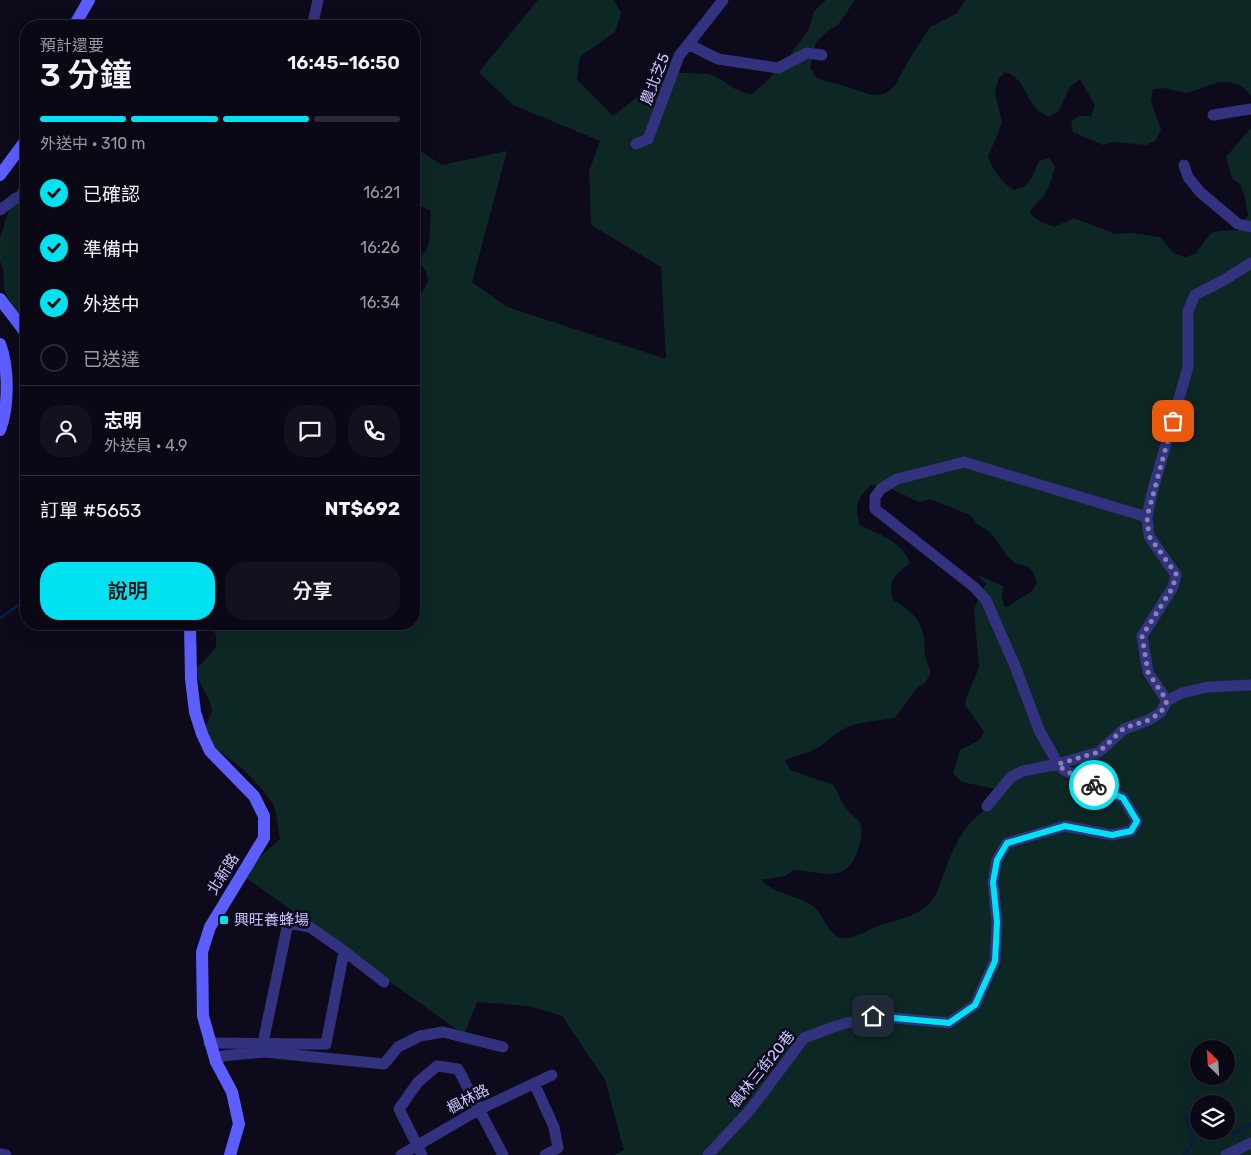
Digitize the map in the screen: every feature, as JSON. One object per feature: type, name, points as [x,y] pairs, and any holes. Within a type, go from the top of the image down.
[{"type":"main road","points":[[77,20],[89,0]]},
{"type":"main road","points":[[0,175],[20,148]]},
{"type":"main road","points":[[0,298],[20,325]]},
{"type":"main road","points":[[0,344],[4,355],[3,390],[5,417],[0,430]]},
{"type":"main road","name":"北新路","points":[[190,630],[191,679],[195,712],[202,734],[210,751],[254,796],[264,816],[264,838],[210,927],[202,952],[203,1016],[209,1043],[216,1062],[232,1092],[239,1124],[230,1155]]},
{"type":"street","points":[[315,20],[318,0]]},
{"type":"street","name":"農北芝5","points":[[636,144],[648,139],[679,56],[723,0]]},
{"type":"street","points":[[688,44],[718,59],[778,68],[807,53],[822,55]]},
{"type":"street","points":[[1213,115],[1251,109]]},
{"type":"street","points":[[1184,165],[1188,178],[1200,192],[1238,224],[1251,227]]},
{"type":"street","points":[[0,210],[20,196]]},
{"type":"street","points":[[1167,701],[1148,672],[1142,636],[1173,587],[1176,574],[1149,536],[1147,517],[1152,493],[1188,367],[1188,310],[1195,295],[1251,263]]},
{"type":"street","points":[[1058,764],[1039,730],[1015,666],[986,600],[974,586],[875,509],[875,497],[881,489],[897,479],[964,462],[1147,517]]},
{"type":"street","points":[[987,806],[1011,777],[1023,771],[1058,764],[1099,752],[1124,728],[1149,720],[1161,712],[1167,701],[1182,693],[1208,687],[1251,685]]},
{"type":"street","name":"楓林三街20巷","points":[[708,1155],[750,1110],[804,1038],[836,1026],[873,1016],[949,1023],[975,1005],[995,961],[997,922],[993,882],[997,860],[1007,843],[1065,826],[1112,835],[1131,831],[1137,821],[1123,798],[1064,770],[1058,764]]},
{"type":"street","points":[[263,1043],[288,922],[310,927],[344,950],[384,982]]},
{"type":"street","points":[[209,1043],[326,1044],[344,950]]},
{"type":"street","points":[[216,1062],[222,1056],[265,1052],[384,1064],[398,1047],[420,1036],[443,1032],[503,1046]]},
{"type":"street","points":[[419,1150],[400,1109],[418,1082],[437,1066],[458,1069],[504,1155]]},
{"type":"street","name":"楓林路","points":[[401,1155],[419,1150],[480,1109],[552,1075]]},
{"type":"street","points":[[534,1083],[554,1127],[558,1148],[544,1155]]},
{"type":"street","points":[[1226,1155],[1251,1143]]},
{"type":"street","points":[[0,1154],[6,1155]]},
{"type":"green space","points":[[538,0],[614,0],[621,13],[615,32],[580,57],[577,80],[613,116],[668,73],[712,75],[736,89],[752,94],[768,80],[790,55],[809,29],[814,11],[826,0],[855,0],[838,25],[830,29],[816,42],[810,68],[816,77],[824,81],[872,95],[884,94],[894,87],[930,27],[956,14],[966,0],[1251,0],[1251,96],[1243,87],[1231,82],[1219,82],[1187,93],[1164,88],[1153,89],[1151,101],[1161,130],[1155,141],[1146,145],[1114,142],[1103,145],[1073,132],[1071,121],[1080,116],[1091,116],[1095,106],[1080,79],[1070,87],[1058,112],[1049,117],[1034,106],[1021,84],[1012,75],[1005,72],[998,80],[995,92],[1002,123],[988,157],[998,176],[1014,190],[1028,183],[1039,161],[1049,158],[1055,167],[1050,184],[1044,196],[1029,212],[1036,219],[1054,227],[1074,218],[1115,234],[1130,233],[1160,237],[1173,253],[1185,257],[1195,254],[1211,233],[1238,230],[1248,215],[1244,194],[1240,184],[1232,178],[1226,157],[1251,128],[1251,1155],[614,1155],[624,1150],[605,1080],[562,1016],[529,1006],[477,1002],[464,1035],[241,874],[280,839],[273,804],[243,769],[211,743],[204,730],[212,711],[210,702],[193,670],[216,647],[216,635],[213,630],[420,630],[420,294],[428,282],[426,271],[420,260],[429,244],[431,211],[420,206],[420,151],[442,165],[507,151],[472,282],[507,307],[666,359],[661,267],[591,225],[589,171],[600,141],[513,105],[479,72]],"holes":[[[871,485],[894,490],[919,502],[930,499],[970,515],[977,524],[995,538],[1007,556],[1015,563],[1026,566],[1033,572],[1037,582],[1032,591],[1005,608],[1002,598],[1003,586],[977,575],[986,584],[974,610],[979,667],[967,695],[965,705],[984,732],[980,740],[960,750],[953,774],[962,782],[996,789],[991,806],[966,828],[951,855],[937,892],[927,906],[910,916],[878,926],[856,936],[842,938],[833,933],[812,905],[772,888],[761,880],[785,876],[793,870],[834,874],[848,867],[854,859],[861,833],[858,819],[847,809],[834,785],[790,770],[785,761],[817,748],[841,730],[851,726],[895,718],[916,689],[925,683],[931,672],[926,658],[924,636],[919,623],[908,610],[894,601],[892,594],[891,583],[893,579],[910,563],[902,549],[896,544],[860,525],[857,513],[858,503]]]},
{"type":"green space","points":[[20,184],[20,323],[4,289],[3,269],[0,261],[0,238]]},
{"type":"waterway","points":[[0,618],[20,604]]},
{"type":"waterway","points":[[1190,1114],[1186,1116],[1190,1128]]},
{"type":"waterway","points":[[1235,1133],[1251,1124]]},
{"type":"waterway","points":[[1184,1155],[1194,1140]]},
{"type":"way so far","points":[[1094,785],[1064,770],[1058,764],[1099,752],[1124,728],[1149,720],[1161,712],[1167,701],[1148,672],[1142,636],[1173,587],[1176,574],[1149,536],[1147,517],[1173,421]]},
{"type":"place","name":"興旺養蜂場","points":[[224,920]]},
{"type":"route","points":[[873,1016],[949,1023],[975,1005],[995,961],[997,922],[993,882],[997,860],[1007,843],[1065,826],[1112,835],[1131,831],[1137,821],[1123,798],[1094,785]]}]
